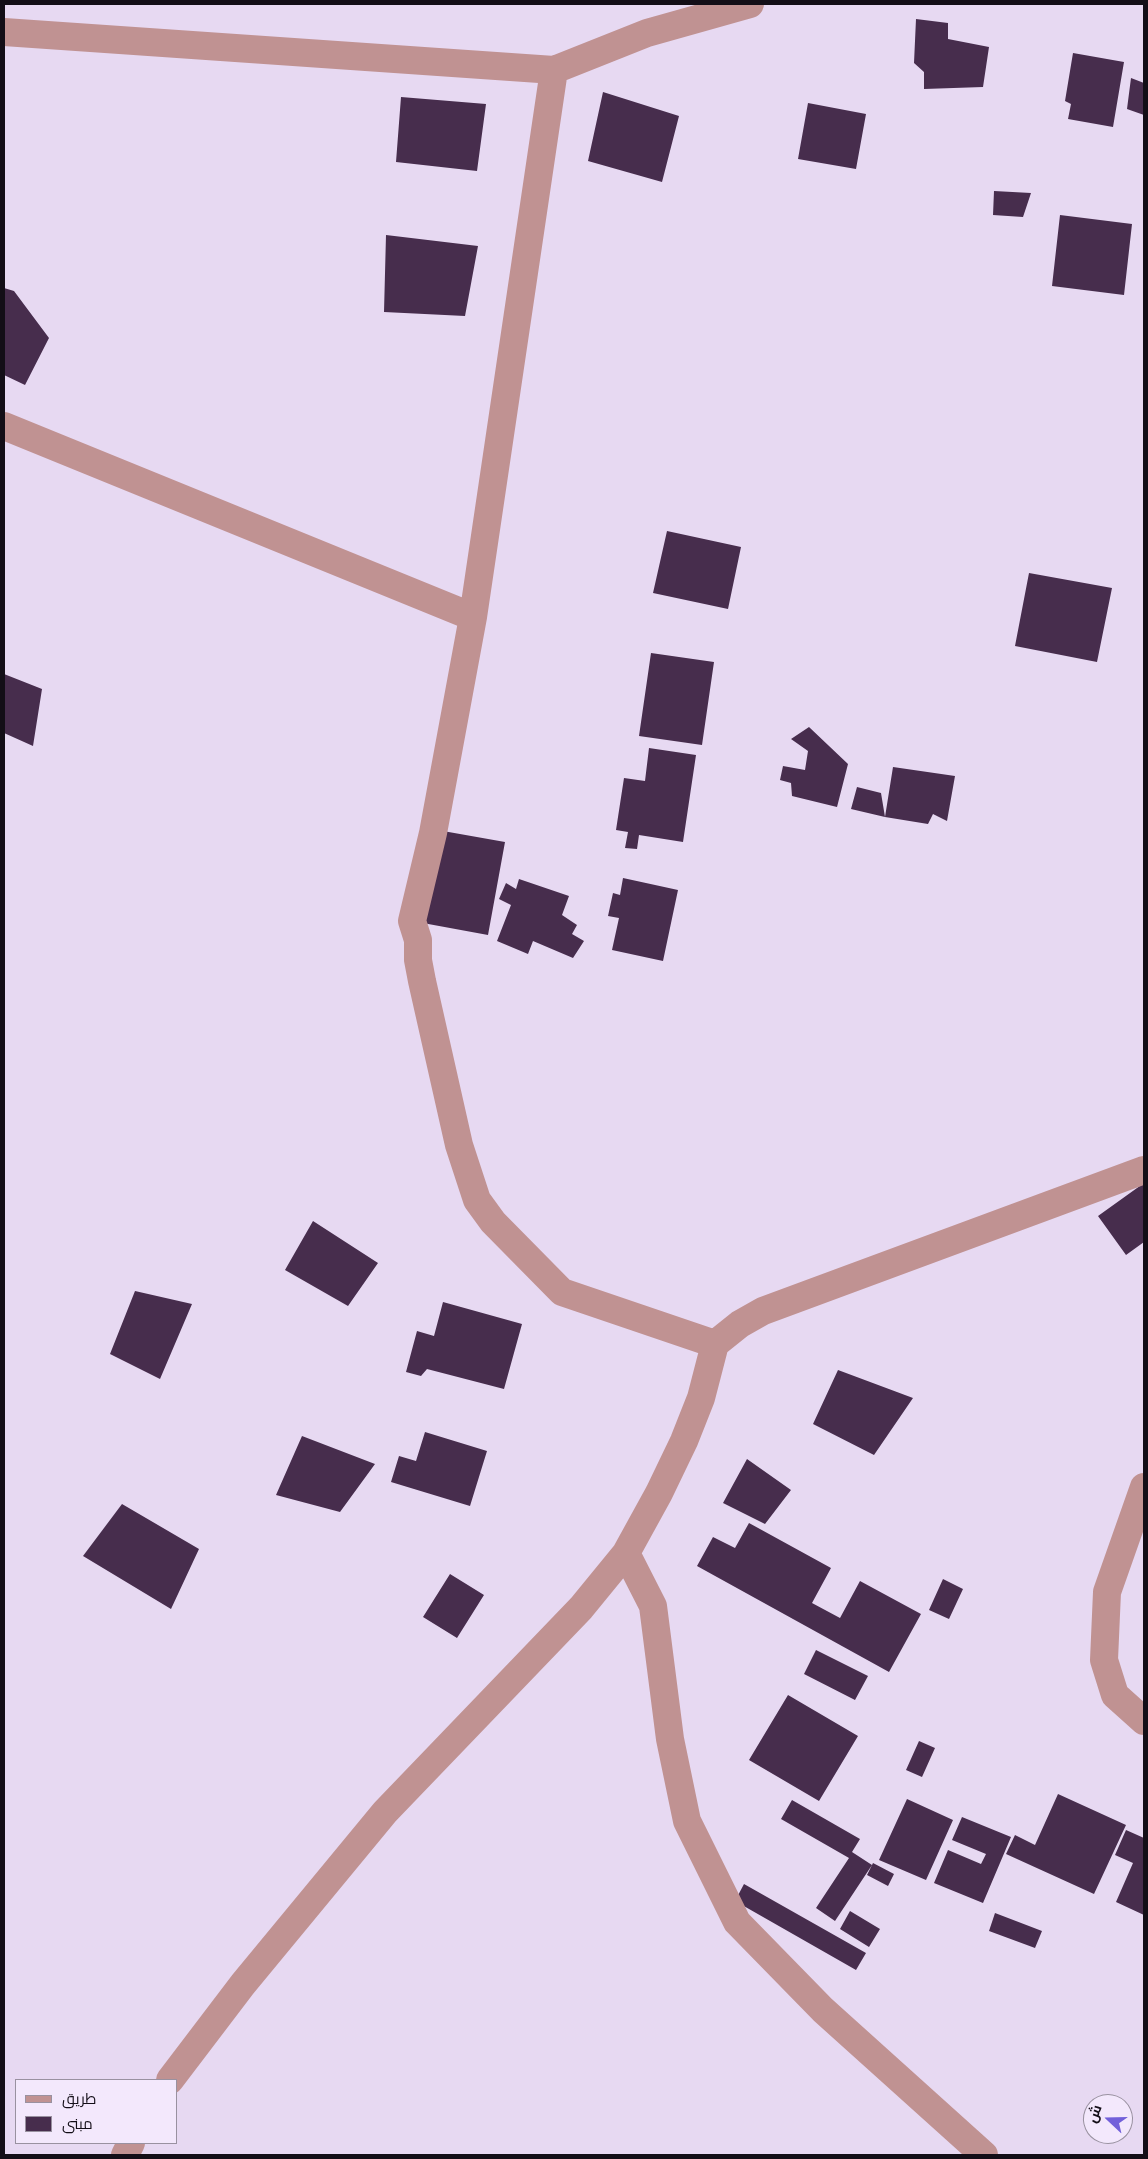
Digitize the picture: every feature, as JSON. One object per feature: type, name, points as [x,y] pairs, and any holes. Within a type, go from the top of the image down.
[{"type":"street","points":[[4,32],[554,70],[647,33],[750,4]]},
{"type":"street","points":[[554,70],[473,617],[433,833],[412,922],[418,940],[418,960],[459,1145],[477,1200],[492,1222],[562,1292],[715,1344]]},
{"type":"street","points":[[4,426],[473,617]]},
{"type":"street","points":[[171,2079],[243,1984],[385,1812],[581,1608],[626,1553],[659,1493],[684,1441],[701,1398],[715,1344],[740,1324],[763,1311],[1144,1170]]},
{"type":"street","points":[[1144,1487],[1107,1592],[1104,1660],[1115,1695],[1144,1721]]},
{"type":"street","points":[[626,1553],[653,1606],[670,1739],[687,1821],[737,1922],[823,2010],[984,2155]]},
{"type":"building","points":[[916,19],[948,23],[948,39],[989,47],[983,87],[924,89],[924,72],[914,63]]},
{"type":"building","points":[[1073,53],[1124,62],[1113,127],[1068,119],[1071,104],[1065,101]]},
{"type":"building","points":[[1131,78],[1144,83],[1144,115],[1127,109]]},
{"type":"building","points":[[603,92],[679,116],[662,182],[588,161]]},
{"type":"building","points":[[401,97],[486,104],[477,171],[396,162]]},
{"type":"building","points":[[808,103],[866,114],[856,169],[798,159]]},
{"type":"building","points":[[994,191],[1031,193],[1023,217],[993,215]]},
{"type":"building","points":[[1060,215],[1132,224],[1124,295],[1052,286]]},
{"type":"building","points":[[386,235],[478,246],[465,316],[384,312]]},
{"type":"building","points":[[4,288],[14,291],[49,338],[25,385],[4,375]]},
{"type":"building","points":[[667,531],[741,547],[728,609],[653,593]]},
{"type":"building","points":[[1029,573],[1112,588],[1097,662],[1015,646]]},
{"type":"building","points":[[651,653],[714,662],[702,745],[639,736]]},
{"type":"building","points":[[4,674],[42,689],[33,746],[4,733]]},
{"type":"building","points":[[809,727],[848,764],[837,807],[792,796],[791,783],[780,780],[783,766],[805,770],[808,751],[791,739]]},
{"type":"building","points":[[649,748],[696,755],[683,842],[639,835],[637,849],[625,848],[628,832],[616,830],[624,778],[645,781]]},
{"type":"building","points":[[893,767],[955,776],[947,821],[933,814],[928,824],[885,817]]},
{"type":"building","points":[[857,787],[881,793],[885,817],[851,809]]},
{"type":"building","points":[[443,831],[505,842],[488,935],[412,921]]},
{"type":"building","points":[[623,878],[678,890],[663,961],[612,950],[619,918],[608,916],[613,893],[620,895]]},
{"type":"building","points":[[519,879],[569,896],[562,915],[577,925],[572,934],[584,941],[573,958],[533,941],[528,954],[497,941],[511,905],[499,899],[506,883],[516,889]]},
{"type":"building","points":[[1144,1183],[1144,1242],[1126,1255],[1098,1216]]},
{"type":"building","points":[[313,1221],[378,1263],[348,1306],[285,1270]]},
{"type":"building","points":[[135,1291],[192,1304],[160,1379],[110,1354]]},
{"type":"building","points":[[443,1302],[522,1324],[504,1389],[427,1369],[421,1376],[406,1372],[417,1331],[434,1336]]},
{"type":"building","points":[[838,1370],[913,1398],[874,1455],[813,1424]]},
{"type":"building","points":[[425,1432],[487,1451],[470,1506],[391,1482],[399,1456],[416,1461]]},
{"type":"building","points":[[302,1436],[375,1464],[340,1512],[276,1495]]},
{"type":"building","points":[[747,1459],[791,1490],[765,1524],[723,1503]]},
{"type":"building","points":[[122,1504],[199,1549],[171,1609],[83,1556]]},
{"type":"building","points":[[749,1523],[831,1568],[812,1603],[840,1618],[860,1581],[921,1614],[889,1672],[697,1566],[713,1537],[735,1548]]},
{"type":"building","points":[[450,1574],[484,1595],[457,1638],[423,1617]]},
{"type":"building","points":[[943,1579],[963,1589],[949,1619],[929,1610]]},
{"type":"building","points":[[816,1650],[868,1676],[855,1700],[804,1674]]},
{"type":"building","points":[[788,1695],[858,1736],[819,1801],[749,1760]]},
{"type":"building","points":[[919,1741],[935,1748],[922,1777],[906,1770]]},
{"type":"building","points":[[1058,1794],[1126,1825],[1094,1894],[1006,1854],[1015,1835],[1035,1845]]},
{"type":"building","points":[[907,1799],[953,1820],[926,1880],[879,1860]]},
{"type":"building","points":[[792,1800],[860,1839],[852,1852],[872,1865],[835,1921],[816,1908],[849,1858],[781,1819]]},
{"type":"building","points":[[962,1817],[1011,1837],[983,1903],[934,1883],[948,1850],[981,1864],[986,1854],[952,1840]]},
{"type":"building","points":[[1126,1830],[1144,1838],[1144,1915],[1116,1902],[1133,1863],[1115,1855]]},
{"type":"building","points":[[873,1863],[894,1874],[888,1886],[867,1875]]},
{"type":"building","points":[[744,1884],[866,1953],[856,1970],[735,1901]]},
{"type":"building","points":[[850,1911],[880,1929],[869,1947],[840,1929]]},
{"type":"building","points":[[995,1913],[1042,1931],[1035,1948],[989,1931]]}]
